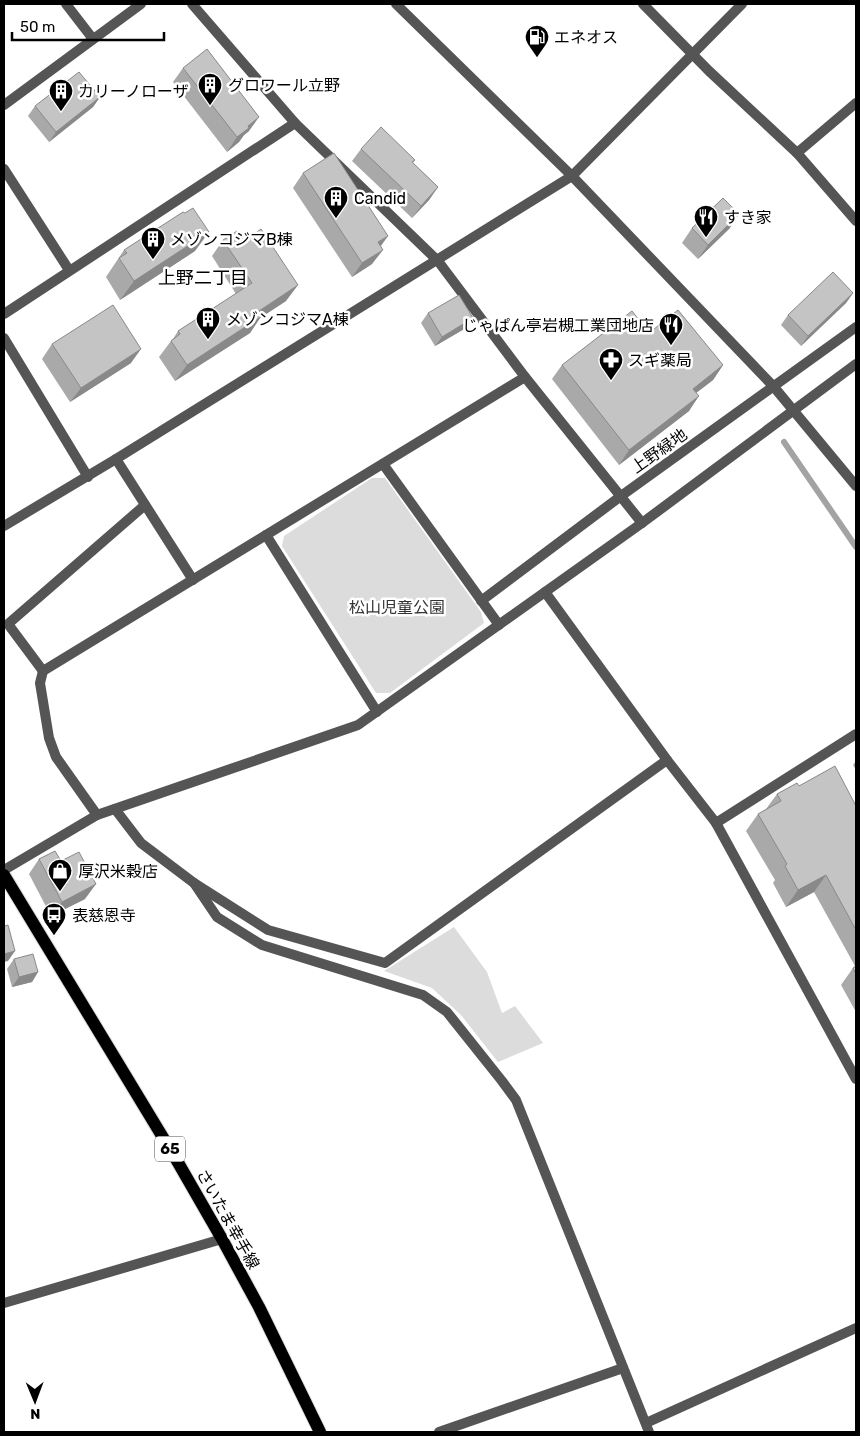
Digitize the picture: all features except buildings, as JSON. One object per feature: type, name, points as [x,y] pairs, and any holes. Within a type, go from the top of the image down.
[{"type":"main road","name":"さいたま幸手線","points":[[4,875],[176,1159],[222,1239],[259,1308],[320,1432]]},
{"type":"street","points":[[66,4],[93,38]]},
{"type":"street","points":[[4,105],[140,4]]},
{"type":"street","points":[[192,4],[295,123],[438,261],[525,376],[642,523]]},
{"type":"street","points":[[396,4],[572,176],[774,387],[856,486]]},
{"type":"street","points":[[643,4],[797,153],[856,221]]},
{"type":"street","points":[[4,526],[438,261],[572,176],[742,4]]},
{"type":"street","points":[[797,153],[856,103]]},
{"type":"street","points":[[4,314],[295,123]]},
{"type":"street","points":[[4,169],[69,270]]},
{"type":"street","name":"上野緑地","points":[[481,601],[621,496],[856,327]]},
{"type":"street","points":[[4,338],[88,476]]},
{"type":"street","points":[[4,870],[97,816],[358,725],[642,523],[856,364]]},
{"type":"street","points":[[97,816],[56,757],[49,738],[40,683],[43,671],[525,376]]},
{"type":"street","points":[[116,459],[193,580]]},
{"type":"street","points":[[383,464],[499,625]]},
{"type":"street","points":[[43,671],[8,624],[145,504]]},
{"type":"street","points":[[266,535],[377,712]]},
{"type":"street","points":[[545,592],[667,760],[716,822],[856,1079]]},
{"type":"street","points":[[716,822],[856,734]]},
{"type":"street","points":[[115,809],[141,843],[194,883],[268,930],[386,963],[667,760]]},
{"type":"street","points":[[194,883],[217,917],[262,945],[423,995],[447,1012],[516,1100],[648,1428],[856,1328]]},
{"type":"street","points":[[4,1303],[222,1239]]},
{"type":"street","points":[[439,1432],[623,1368]]},
{"type":"green space","name":"松山児童公園","points":[[372,478],[385,478],[481,612],[484,623],[390,693],[376,693],[282,546],[284,536]]},
{"type":"green space","points":[[454,927],[487,972],[502,1013],[515,1006],[543,1043],[498,1062],[461,1015],[432,988],[384,971]]},
{"type":"waterway","points":[[784,442],[856,547]]},
{"type":"place","name":"エネオス","points":[[537,58]]},
{"type":"place","name":"グロワール立野","points":[[210,106]]},
{"type":"place","name":"カリーノローザ","points":[[61,112]]},
{"type":"place","name":"Candid","points":[[336,219]]},
{"type":"place","name":"すき家","points":[[706,238]]},
{"type":"place","name":"メゾンコジマB棟","points":[[153,260]]},
{"type":"place","name":"メゾンコジマA棟","points":[[208,340]]},
{"type":"place","name":"じゃぱん亭岩槻工業団地店","points":[[671,346]]},
{"type":"place","name":"スギ薬局","points":[[611,381]]},
{"type":"place","name":"厚沢米穀店","points":[[60,892]]},
{"type":"place","name":"表慈恩寺","points":[[54,936]]},
{"type":"district","name":"上野二丁目","points":[[203,278]]}]
